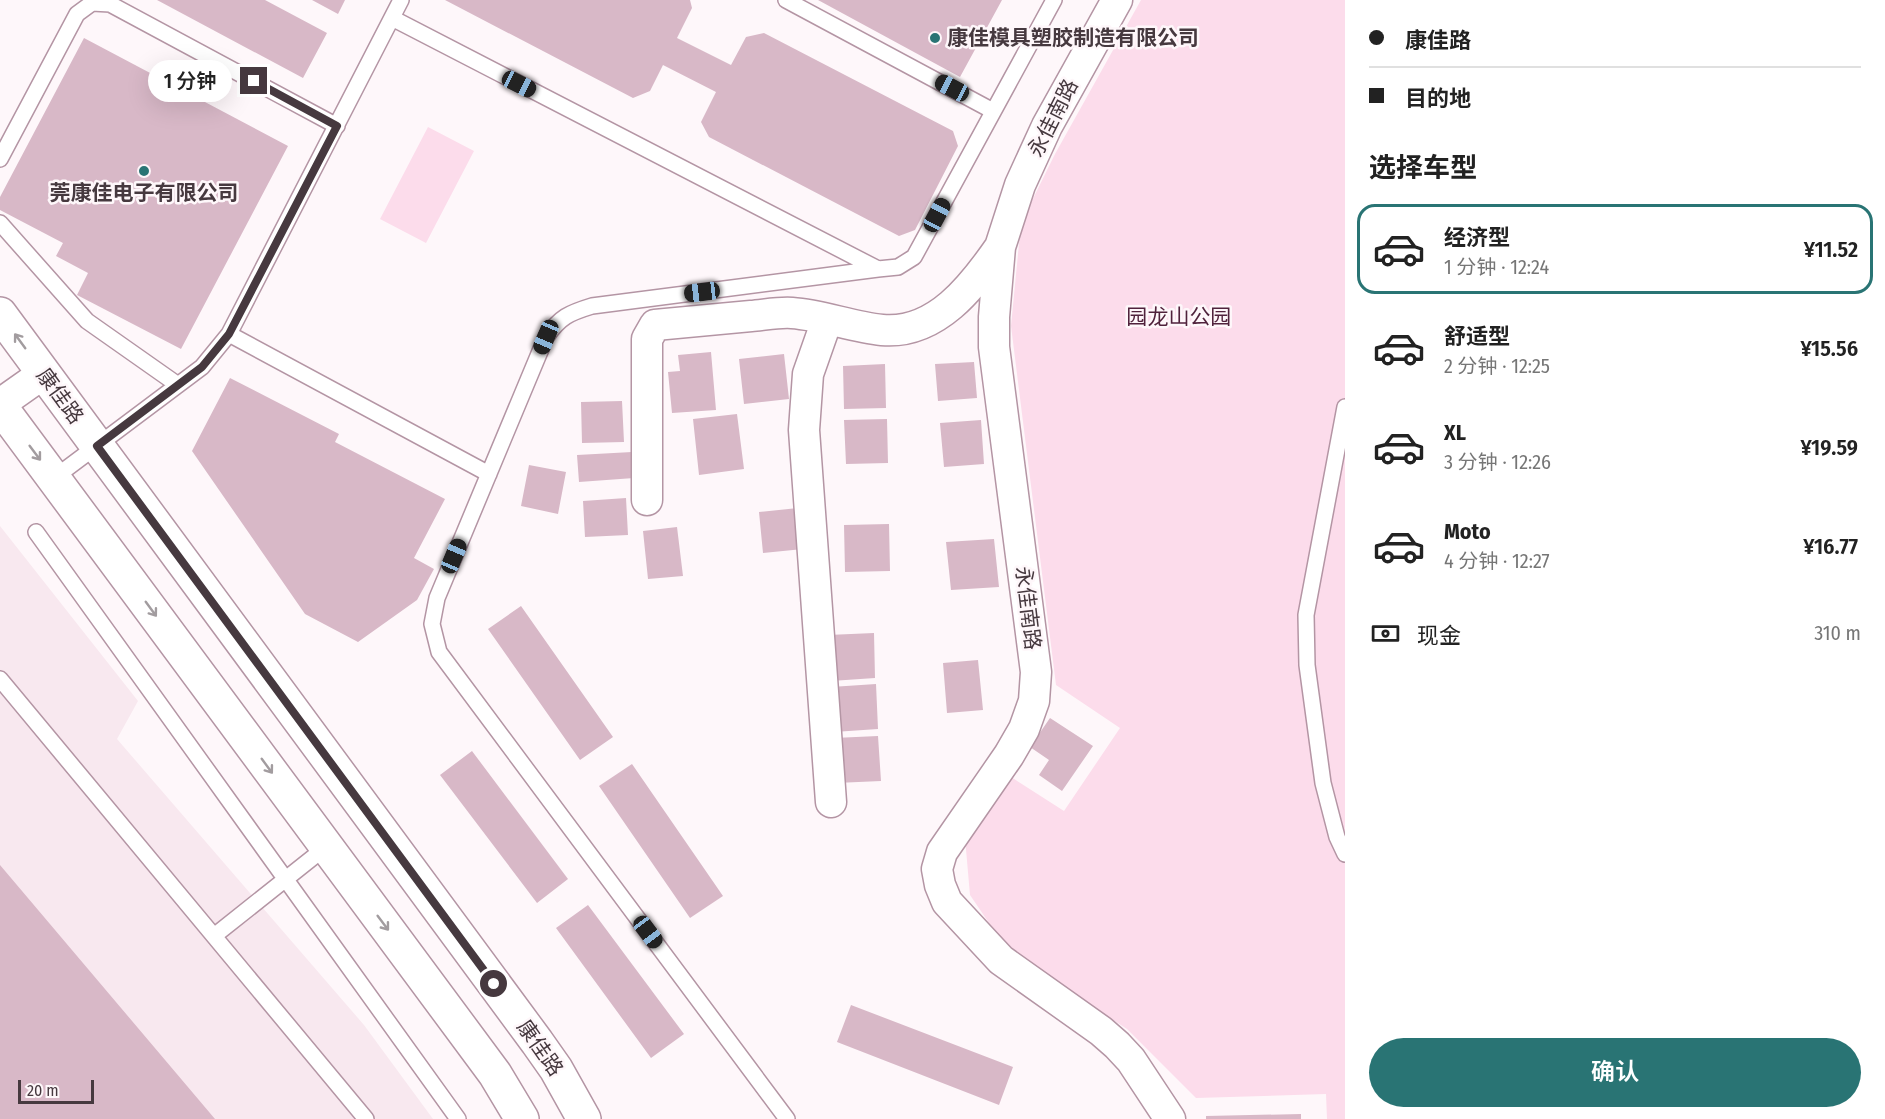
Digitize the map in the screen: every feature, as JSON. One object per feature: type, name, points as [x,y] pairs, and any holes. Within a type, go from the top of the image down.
[{"type":"street","name":"永佳南路","points":[[1117,0],[1042,136],[1020,185],[1000,247],[994,347],[1036,672],[1034,701],[1024,729],[1009,755],[942,852],[937,869],[947,902],[988,947],[1016,972],[1101,1031],[1117,1045],[1131,1060],[1170,1119]]},
{"type":"street","points":[[647,500],[647,339],[655,325],[792,313],[883,330],[913,327],[940,313],[963,295],[1000,247]]},
{"type":"street","name":"康佳路","points":[[0,314],[537,1042],[556,1069],[584,1119]]},
{"type":"street","points":[[827,320],[808,374],[804,430],[831,802]]},
{"type":"street","points":[[44,373],[0,405],[495,1074],[522,1119]]},
{"type":"lane","points":[[54,478],[202,367],[229,334],[401,0]]},
{"type":"lane","points":[[786,0],[993,111]]},
{"type":"lane","points":[[787,1119],[439,652],[432,624],[437,597],[546,337],[557,322],[572,312],[592,306],[898,267],[914,257],[1054,0]]},
{"type":"lane","points":[[0,159],[76,14],[92,3],[110,4],[337,126]]},
{"type":"lane","points":[[392,18],[878,269]]},
{"type":"lane","points":[[0,223],[87,321],[178,386]]},
{"type":"lane","points":[[229,334],[489,474]]},
{"type":"lane","points":[[1345,407],[1306,615],[1306,665],[1323,783],[1337,837],[1345,854]]},
{"type":"lane","points":[[36,532],[458,1119]]},
{"type":"lane","points":[[0,679],[366,1119]]},
{"type":"lane","points":[[214,936],[326,847]]},
{"type":"shaded area","points":[[0,526],[138,701],[117,739],[364,1025],[433,1119],[0,1119]]},
{"type":"green space","name":"园龙山公园","points":[[1141,0],[1345,0],[1345,1119],[1327,1119],[1326,1094],[1196,1098],[1127,1029],[1008,951],[970,895],[965,838],[1008,775],[1064,811],[1120,728],[1056,685],[1011,326],[1021,223],[1055,154]]},
{"type":"green space","points":[[428,127],[474,151],[426,243],[380,219]]},
{"type":"building","points":[[157,0],[265,0],[327,33],[303,78]]},
{"type":"building","points":[[312,0],[345,0],[338,14]]},
{"type":"building","points":[[445,0],[690,0],[692,8],[677,38],[731,65],[746,37],[764,33],[953,131],[958,146],[915,230],[899,236],[709,137],[701,122],[716,92],[663,65],[650,91],[633,98]]},
{"type":"building","name":"康佳模具塑胶制造有限公司","points":[[818,0],[1002,0],[960,77]]},
{"type":"building","name":"莞康佳电子有限公司","points":[[84,38],[288,146],[181,349],[77,295],[88,273],[56,256],[63,243],[0,210],[0,197]]},
{"type":"building","points":[[711,352],[716,410],[672,413],[668,372],[680,371],[678,355]]},
{"type":"building","points":[[784,354],[789,399],[744,404],[739,359]]},
{"type":"building","points":[[974,362],[977,398],[938,401],[935,364]]},
{"type":"building","points":[[885,364],[886,408],[844,409],[843,366]]},
{"type":"building","points":[[230,378],[339,434],[335,442],[445,499],[414,558],[434,569],[417,600],[358,642],[305,614],[192,451]]},
{"type":"building","points":[[622,401],[624,442],[582,443],[581,402]]},
{"type":"building","points":[[737,414],[744,469],[699,475],[693,419]]},
{"type":"building","points":[[887,419],[888,463],[846,464],[844,420]]},
{"type":"building","points":[[981,420],[984,464],[944,467],[940,423]]},
{"type":"building","points":[[632,452],[634,478],[579,482],[577,455]]},
{"type":"building","points":[[529,465],[566,472],[558,514],[521,506]]},
{"type":"building","points":[[626,498],[628,535],[585,537],[583,501]]},
{"type":"building","points":[[798,508],[803,549],[763,553],[759,512]]},
{"type":"building","points":[[889,524],[890,571],[845,572],[844,525]]},
{"type":"building","points":[[677,527],[683,576],[648,579],[643,531]]},
{"type":"building","points":[[994,539],[999,587],[951,590],[946,542]]},
{"type":"building","points":[[521,606],[613,737],[580,760],[488,629]]},
{"type":"building","points":[[874,633],[875,678],[831,681],[828,635]]},
{"type":"building","points":[[978,660],[983,710],[947,713],[943,663]]},
{"type":"building","points":[[876,684],[878,729],[834,732],[831,687]]},
{"type":"building","points":[[1050,718],[1093,746],[1062,791],[1039,775],[1049,760],[1030,747]]},
{"type":"building","points":[[878,736],[881,781],[836,783],[834,738]]},
{"type":"building","points":[[472,751],[568,879],[537,903],[440,775]]},
{"type":"building","points":[[632,764],[723,896],[690,918],[599,786]]},
{"type":"building","points":[[0,865],[215,1119],[0,1119]]},
{"type":"building","points":[[588,905],[684,1034],[651,1058],[556,928]]},
{"type":"building","points":[[851,1005],[1013,1067],[999,1105],[837,1042]]},
{"type":"building","points":[[1301,1114],[1301,1119],[1206,1119],[1206,1116]]},
{"type":"place","name":"康佳模具塑胶制造有限公司","points":[[935,38]]},
{"type":"place","name":"莞康佳电子有限公司","points":[[144,171]]},
{"type":"route","points":[[254,81],[337,126],[229,334],[202,367],[97,446],[494,984]]}]
